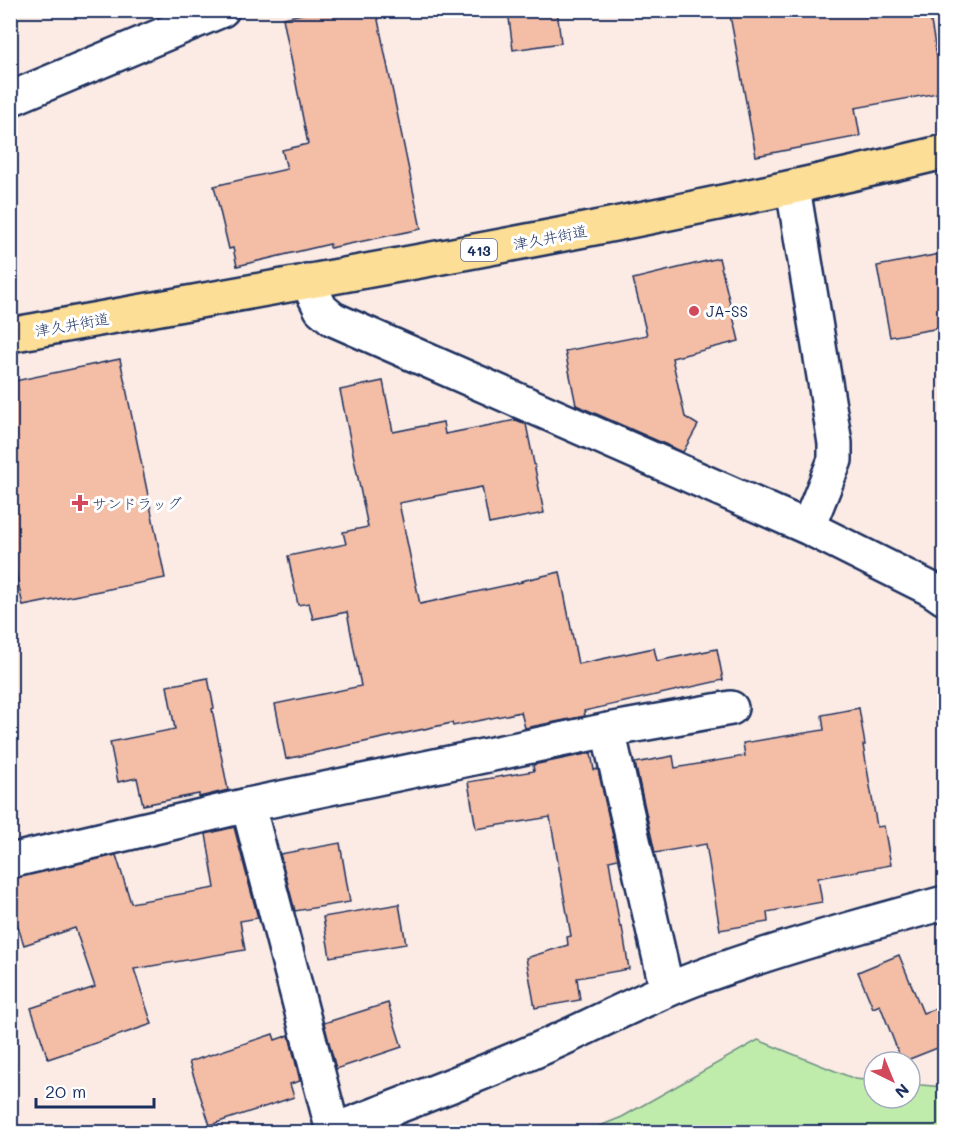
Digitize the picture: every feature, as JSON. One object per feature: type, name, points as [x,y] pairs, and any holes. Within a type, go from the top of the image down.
[{"type":"highway","name":"津久井街道","points":[[10,335],[590,229],[793,188],[945,152]]},
{"type":"street","points":[[10,99],[222,10]]},
{"type":"street","points":[[793,188],[835,442],[835,460],[814,512]]},
{"type":"street","points":[[307,281],[321,309],[333,319],[809,528],[945,598]]},
{"type":"street","points":[[10,861],[248,805],[608,730],[731,708]]},
{"type":"street","points":[[608,730],[667,990]]},
{"type":"street","points":[[248,805],[332,1132],[531,1053],[699,977],[864,925],[945,903]]},
{"type":"green space","points":[[758,1040],[855,1079],[862,1080],[862,1110],[922,1110],[922,1085],[944,1087],[944,1132],[585,1132],[622,1117]]},
{"type":"building","points":[[321,10],[376,10],[421,229],[330,248],[330,244],[237,266],[233,248],[229,249],[214,186],[287,169],[282,150],[308,144],[283,18]]},
{"type":"building","points":[[508,10],[557,10],[561,43],[513,50]]},
{"type":"building","points":[[729,10],[929,10],[943,92],[855,108],[860,136],[756,156]]},
{"type":"building","points":[[945,253],[945,327],[890,337],[877,266]]},
{"type":"building","points":[[719,258],[739,341],[672,358],[685,417],[698,425],[683,452],[576,405],[565,351],[647,335],[633,279]]},
{"type":"building","name":"サンドラッグ","points":[[120,359],[165,578],[23,606],[10,544],[10,382]]},
{"type":"building","points":[[383,381],[393,432],[443,422],[445,434],[516,420],[526,424],[544,513],[489,524],[482,487],[399,503],[420,604],[560,572],[578,664],[654,648],[657,661],[717,649],[723,680],[584,711],[585,716],[525,728],[521,712],[453,726],[452,723],[286,759],[275,704],[361,686],[347,612],[313,619],[309,603],[298,605],[288,556],[346,544],[343,532],[368,527],[340,390]]},
{"type":"building","points":[[208,678],[228,790],[199,797],[199,794],[143,805],[137,778],[118,782],[110,742],[175,729],[167,686]]},
{"type":"building","points":[[859,708],[877,827],[884,826],[891,865],[818,878],[822,902],[767,912],[768,922],[720,930],[706,844],[655,853],[635,763],[673,756],[675,768],[745,756],[743,743],[824,730],[822,715]]},
{"type":"building","points":[[591,753],[594,770],[598,769],[618,859],[609,861],[629,969],[577,978],[580,1000],[535,1008],[526,958],[568,945],[567,937],[571,936],[550,817],[476,829],[468,782],[534,771],[533,765]]},
{"type":"building","points":[[234,827],[258,918],[240,921],[245,950],[134,969],[152,1024],[48,1059],[31,1008],[95,987],[75,928],[24,945],[10,903],[10,879],[116,855],[131,903],[215,888],[206,834]]},
{"type":"building","points":[[340,843],[350,902],[295,911],[280,854]]},
{"type":"building","points":[[399,904],[406,944],[330,957],[323,917]]},
{"type":"building","points":[[899,955],[923,1013],[945,1005],[945,1045],[922,1054],[922,1050],[897,1050],[880,1005],[873,1008],[858,972]]},
{"type":"building","points":[[388,1003],[402,1047],[336,1069],[324,1023]]},
{"type":"building","points":[[273,1034],[275,1040],[289,1035],[300,1081],[290,1084],[294,1097],[210,1125],[189,1062]]},
{"type":"place","name":"JA-SS","points":[[694,311]]},
{"type":"place","name":"サンドラッグ","points":[[80,503]]}]
